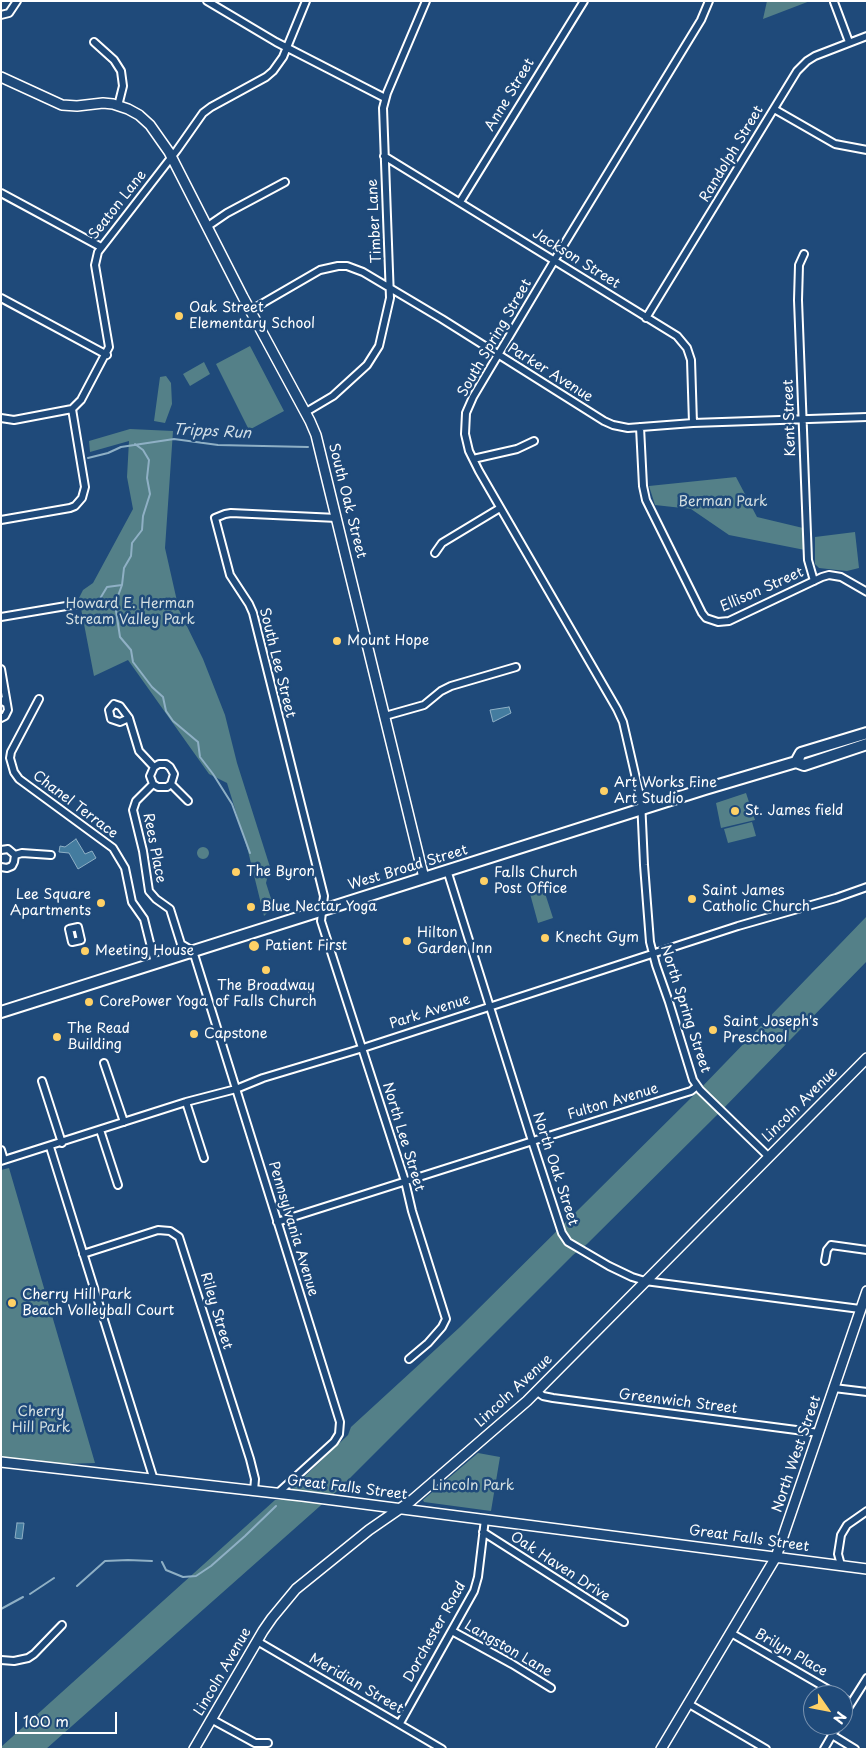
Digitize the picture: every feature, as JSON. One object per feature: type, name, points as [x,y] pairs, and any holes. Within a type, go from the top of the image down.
[{"type":"main road","name":"West Broad Street","points":[[796,762],[801,753],[867,733]]},
{"type":"main road","name":"West Broad Street","points":[[1,1012],[447,870],[796,762],[804,765],[867,744]]},
{"type":"street","points":[[1,15],[9,13],[17,1]]},
{"type":"street","points":[[207,1],[287,48],[385,98]]},
{"type":"street","name":"Seaton Lane","points":[[107,355],[109,347],[96,264],[96,258],[101,247],[172,157],[203,113],[266,77],[279,64],[306,1]]},
{"type":"street","name":"Timber Lane","points":[[306,412],[333,396],[372,359],[379,346],[390,302],[382,117],[385,98],[426,1]]},
{"type":"street","name":"Anne Street","points":[[460,202],[584,1]]},
{"type":"street","name":"South Spring Street","points":[[641,810],[641,800],[628,736],[617,709],[473,459],[465,434],[466,413],[498,354],[697,28],[709,1]]},
{"type":"street","points":[[834,2],[850,42]]},
{"type":"street","name":"Randolph Street","points":[[646,318],[797,71],[815,56],[867,36]]},
{"type":"street","points":[[1,77],[62,105],[77,106],[103,103],[118,106],[123,86],[121,72],[114,60],[94,42]]},
{"type":"street","name":"South Oak Street","points":[[118,106],[139,115],[163,142],[306,412],[320,448],[424,878]]},
{"type":"street","points":[[774,109],[829,142],[867,150]]},
{"type":"street","name":"Jackson Street","points":[[384,156],[677,336],[687,348],[691,360],[693,423]]},
{"type":"street","points":[[208,226],[227,213],[285,182]]},
{"type":"street","points":[[1,193],[101,247]]},
{"type":"street","name":"Kent Street","points":[[804,254],[798,265],[798,300],[808,560],[814,581]]},
{"type":"street","name":"Parker Avenue","points":[[251,310],[320,270],[346,266],[355,268],[390,288],[604,421],[622,427],[867,417]]},
{"type":"street","points":[[1,298],[107,355],[81,400],[72,409],[14,420],[1,418]]},
{"type":"street","points":[[1,520],[70,508],[80,502],[85,487],[72,409]]},
{"type":"street","name":"Ellison Street","points":[[640,427],[645,495],[702,613],[712,621],[723,623],[729,621],[822,576],[835,575],[867,592]]},
{"type":"street","points":[[473,459],[517,449],[534,441]]},
{"type":"street","points":[[436,553],[442,543],[500,508]]},
{"type":"street","name":"South Lee Street","points":[[323,910],[324,896],[252,613],[249,604],[234,583],[227,569],[215,518],[231,513],[337,518]]},
{"type":"street","points":[[1,617],[78,604]]},
{"type":"street","points":[[385,716],[424,705],[451,686],[516,667]]},
{"type":"street","points":[[1,669],[7,713],[1,718]]},
{"type":"street","name":"Chanel Terrace","points":[[39,699],[11,752],[10,758],[14,772],[19,779],[113,848],[125,868],[132,902],[144,919],[155,963]]},
{"type":"street","points":[[129,718],[139,751],[154,767]]},
{"type":"street","points":[[163,764],[170,767],[174,774],[171,784],[163,788],[153,784],[150,776],[154,767],[163,764]]},
{"type":"street","name":"Rees Place","points":[[153,784],[136,801],[133,810],[150,891],[152,896],[170,909],[181,944],[193,951]]},
{"type":"street","points":[[171,784],[188,801]]},
{"type":"street","name":"North Spring Street","points":[[641,810],[650,942],[692,1077],[697,1086],[768,1156]]},
{"type":"street","points":[[1,850],[8,849],[15,855]]},
{"type":"street","points":[[15,855],[22,853],[51,855]]},
{"type":"street","points":[[1,867],[7,868],[12,866],[15,855]]},
{"type":"street","name":"North Oak Street","points":[[447,870],[532,1141],[565,1239],[575,1248],[594,1258],[625,1274],[645,1281],[860,1309]]},
{"type":"street","name":"Park Avenue","points":[[3,1160],[50,1147],[186,1102],[236,1089],[263,1078],[363,1048],[738,926],[836,898],[867,886]]},
{"type":"street","name":"North Lee Street","points":[[323,910],[322,921],[405,1181],[412,1211],[446,1319],[442,1327],[428,1343],[409,1359]]},
{"type":"street","name":"Pennsylvania Avenue","points":[[193,951],[340,1422],[339,1434],[334,1442],[278,1493]]},
{"type":"street","name":"Lincoln Avenue","points":[[194,1749],[272,1618],[303,1583],[369,1530],[401,1509],[536,1391],[867,1058]]},
{"type":"street","points":[[104,1062],[124,1122]]},
{"type":"street","points":[[42,1081],[62,1143]]},
{"type":"street","name":"Fulton Avenue","points":[[277,1222],[678,1095],[697,1086]]},
{"type":"street","points":[[186,1102],[204,1158]]},
{"type":"street","points":[[100,1130],[118,1185]]},
{"type":"street","points":[[50,1147],[154,1480]]},
{"type":"street","points":[[1,1150],[3,1160]]},
{"type":"street","name":"Riley Street","points":[[83,1254],[158,1230],[170,1230],[179,1237],[250,1459],[254,1474],[254,1491]]},
{"type":"street","points":[[825,1261],[830,1245],[867,1250]]},
{"type":"street","name":"North West Street","points":[[661,1749],[776,1557],[867,1291]]},
{"type":"street","points":[[834,1388],[867,1392]]},
{"type":"street","name":"Greenwich Street","points":[[536,1391],[543,1396],[562,1400],[819,1433]]},
{"type":"street","name":"Great Falls Street","points":[[1,1462],[278,1493],[867,1569]]},
{"type":"street","points":[[841,1565],[838,1554],[841,1535],[847,1525],[867,1511]]},
{"type":"street","name":"Dorchester Road","points":[[400,1723],[474,1591],[478,1577],[484,1519]]},
{"type":"street","name":"Oak Haven Drive","points":[[483,1532],[624,1622]]},
{"type":"street","points":[[1,1660],[14,1661],[28,1658],[62,1625]]},
{"type":"street","name":"Langston Lane","points":[[452,1631],[551,1688]]},
{"type":"street","name":"Brilyn Place","points":[[731,1633],[821,1685]]},
{"type":"street","name":"Meridian Street","points":[[257,1641],[442,1749]]},
{"type":"street","points":[[853,1700],[867,1678]]},
{"type":"street","points":[[689,1704],[766,1749]]},
{"type":"street","points":[[212,1719],[255,1743],[268,1743]]},
{"type":"street","points":[[824,1749],[832,1735],[855,1749]]},
{"type":"street","points":[[425,1749],[429,1741]]},
{"type":"green space","points":[[767,1],[810,1],[763,19]]},
{"type":"green space","points":[[250,346],[284,411],[249,430],[216,364]]},
{"type":"green space","points":[[204,362],[210,374],[190,386],[183,374]]},
{"type":"green space","points":[[166,376],[171,383],[172,404],[165,423],[154,421],[160,377]]},
{"type":"green space","name":"Howard E. Herman Stream Valley Park","points":[[130,429],[173,431],[165,548],[179,610],[203,659],[225,715],[237,763],[270,867],[266,883],[275,911],[269,911],[264,916],[248,851],[227,783],[209,774],[128,660],[94,676],[79,598],[83,590],[93,583],[133,509],[127,477],[129,441],[90,452],[89,441]]},
{"type":"green space","name":"Berman Park","points":[[736,477],[757,517],[803,528],[805,550],[729,535],[691,509],[655,505],[649,486]]},
{"type":"green space","points":[[855,532],[859,568],[847,571],[819,568],[815,564],[815,537]]},
{"type":"green space","name":"St. James field","points":[[746,793],[755,820],[721,828],[716,803]]},
{"type":"green space","points":[[752,822],[756,836],[728,843],[724,829]]},
{"type":"green space","points":[[201,847],[205,847],[209,853],[205,859],[201,859],[197,855],[197,851]]},
{"type":"green space","points":[[543,887],[553,918],[538,923],[529,890]]},
{"type":"green space","points":[[867,916],[867,961],[717,1115],[587,1244],[573,1255],[337,1491],[46,1749],[1,1749],[275,1500],[280,1500],[348,1435],[351,1427],[460,1327],[697,1092]]},
{"type":"green space","name":"Cherry Hill Park","points":[[9,1168],[95,1463],[61,1464],[28,1459],[1,1458],[1,1170]]},
{"type":"green space","name":"Lincoln Park","points":[[478,1453],[500,1457],[491,1511],[424,1502],[423,1500]]},
{"type":"water","points":[[509,707],[511,713],[493,722],[490,710]]},
{"type":"water","points":[[76,839],[85,854],[92,851],[96,858],[78,869],[69,853],[59,852],[60,846],[65,847]]},
{"type":"water","points":[[17,1523],[24,1523],[22,1539],[15,1538]]},
{"type":"waterway","name":"Tripps Run","points":[[88,458],[108,453],[121,447],[174,439],[218,445],[308,447]]},
{"type":"waterway","points":[[135,444],[143,450],[149,460],[147,478],[150,494],[143,516],[142,530],[132,543],[131,556],[124,568],[122,585],[115,604],[120,637],[131,650],[133,662],[152,687],[163,697],[166,711],[173,721],[198,742],[200,757],[232,804],[250,853]]},
{"type":"waterway","points":[[92,605],[98,602],[107,587],[122,585]]},
{"type":"waterway","points":[[162,1562],[166,1570],[183,1577],[196,1576],[211,1566],[276,1506]]},
{"type":"waterway","points":[[77,1586],[105,1561],[152,1561]]},
{"type":"waterway","points":[[30,1594],[54,1578]]},
{"type":"waterway","points":[[1,1609],[23,1597]]},
{"type":"place","name":"Oak Street Elementary School","points":[[179,316]]},
{"type":"place","name":"Mount Hope","points":[[337,641]]},
{"type":"place","name":"Art Works Fine Art Studio","points":[[604,791]]},
{"type":"place","name":"St. James field","points":[[735,811]]},
{"type":"place","name":"The Byron","points":[[236,872]]},
{"type":"place","name":"Falls Church Post Office","points":[[484,881]]},
{"type":"place","name":"Saint James Catholic Church","points":[[692,899]]},
{"type":"place","name":"Lee Square Apartments","points":[[101,903]]},
{"type":"place","name":"Blue Nectar Yoga","points":[[251,907]]},
{"type":"place","name":"Knecht Gym","points":[[545,938]]},
{"type":"place","name":"Hilton Garden Inn","points":[[407,941]]},
{"type":"place","name":"Patient First","points":[[254,946]]},
{"type":"place","name":"Meeting House","points":[[85,951]]},
{"type":"place","name":"The Broadway of Falls Church","points":[[266,970]]},
{"type":"place","name":"CorePower Yoga","points":[[89,1002]]},
{"type":"place","name":"Saint Joseph's Preschool","points":[[713,1030]]},
{"type":"place","name":"Capstone","points":[[194,1034]]},
{"type":"place","name":"The Read Building","points":[[57,1037]]},
{"type":"place","name":"Cherry Hill Park Beach Volleyball Court","points":[[12,1303]]}]
